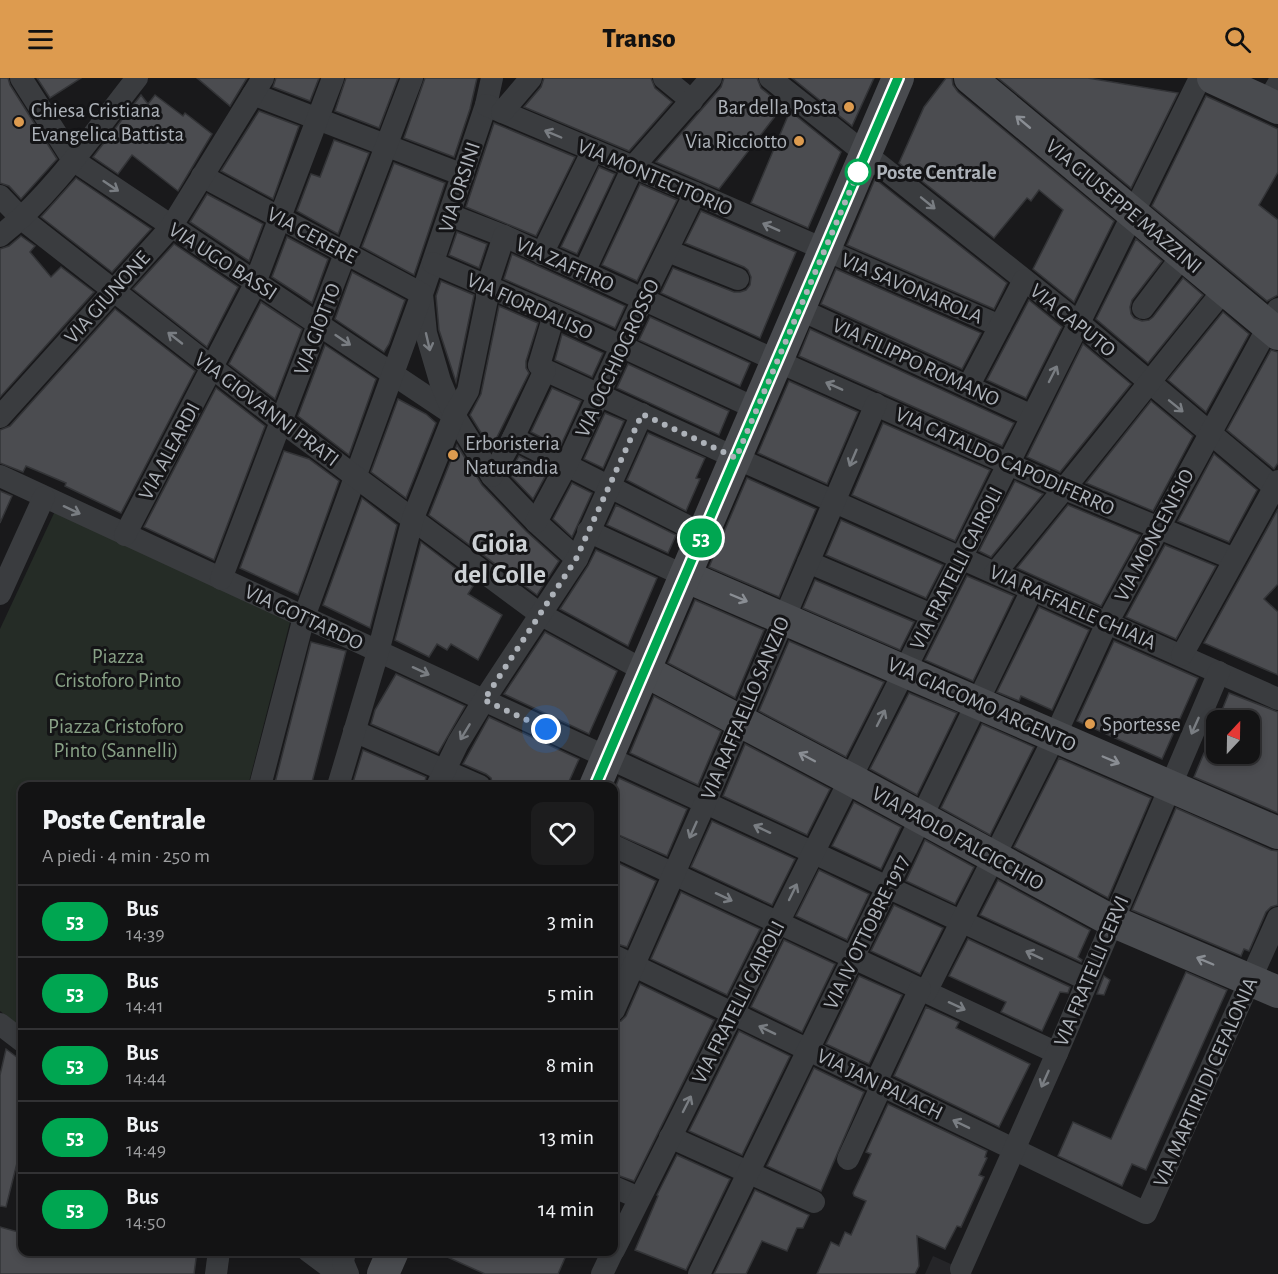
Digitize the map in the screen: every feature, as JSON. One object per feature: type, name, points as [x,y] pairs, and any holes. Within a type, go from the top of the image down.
[{"type":"main road","points":[[597,782],[898,78]]},
{"type":"main road","name":"VIA GIUSEPPE MAZZINI","points":[[970,78],[1224,290],[1275,323]]},
{"type":"main road","points":[[1213,78],[1274,98]]},
{"type":"main road","name":"VIA GIACOMO ARGENTO","points":[[686,576],[1278,833]]},
{"type":"main road","name":"VIA PAOLO FALCICCHIO","points":[[645,671],[1112,921],[1264,986]]},
{"type":"main road","points":[[383,1274],[391,1256]]},
{"type":"street","name":"VIA UGO BASSI","points":[[21,78],[73,160],[454,415]]},
{"type":"street","points":[[0,236],[22,219],[73,160],[137,78]]},
{"type":"street","name":"VIA ALEARDI","points":[[125,535],[255,281],[333,78]]},
{"type":"street","name":"VIA GIOTTO","points":[[221,579],[412,78]]},
{"type":"street","name":"VIA ORSINI","points":[[304,617],[394,375],[463,175],[494,109],[492,78]]},
{"type":"street","points":[[494,109],[531,78]]},
{"type":"street","points":[[664,78],[692,101]]},
{"type":"street","points":[[584,272],[633,167],[711,78]]},
{"type":"street","name":"VIA CAPUTO","points":[[770,78],[1079,323],[1277,486]]},
{"type":"street","name":"VIA FRATELLI CAIROLI","points":[[618,1240],[1200,78]]},
{"type":"street","points":[[258,86],[318,119],[463,175]]},
{"type":"street","name":"VIA GIUNONE","points":[[0,417],[171,226],[258,86]]},
{"type":"street","name":"VIA MONTECITORIO","points":[[494,109],[825,250]]},
{"type":"street","points":[[542,254],[592,150]]},
{"type":"street","name":"VIA CERERE","points":[[202,176],[422,294]]},
{"type":"street","name":"VIA OCCHIOGROSSO","points":[[536,522],[566,465],[695,193]]},
{"type":"street","name":"VIA GIOVANNI PRATI","points":[[0,196],[22,219],[282,422],[540,614],[645,671]]},
{"type":"street","name":"VIA ZAFFIRO","points":[[450,215],[504,236],[777,361]]},
{"type":"street","points":[[339,782],[378,651],[413,518],[454,415],[468,391],[487,299],[487,287],[504,236]]},
{"type":"street","name":"VIA SAVONAROLA","points":[[825,250],[1000,326]]},
{"type":"street","points":[[668,251],[738,279]]},
{"type":"street","points":[[1143,308],[1183,255]]},
{"type":"street","name":"VIA FIORDALISO","points":[[433,263],[554,315],[757,408]]},
{"type":"street","points":[[968,387],[1024,280]]},
{"type":"street","points":[[995,573],[1224,290]]},
{"type":"street","name":"VIA ORSINI","points":[[422,294],[426,333],[432,358],[454,415],[492,476],[576,559]]},
{"type":"street","name":"VIA FILIPPO ROMANO","points":[[800,309],[1032,416]]},
{"type":"street","points":[[492,476],[545,370],[539,365],[554,315]]},
{"type":"street","name":"VIA MONCENISIO","points":[[848,1159],[879,1084],[923,990],[1055,736],[1107,622],[1210,433],[1275,323]]},
{"type":"street","name":"VIA CATALDO CAPODIFERRO","points":[[777,361],[1065,489],[1234,559]]},
{"type":"street","name":"VIA RAFFAELE CHIAIA","points":[[545,370],[834,502],[1278,699]]},
{"type":"street","name":"VIA RAFFAELLO SANZIO","points":[[618,990],[624,960],[674,874],[876,404]]},
{"type":"street","points":[[441,778],[484,700],[576,559],[642,414]]},
{"type":"street","points":[[513,438],[703,534]]},
{"type":"street","name":"VIA GOTTARDO","points":[[0,476],[1088,980]]},
{"type":"street","points":[[1182,656],[1234,559],[1277,486]]},
{"type":"street","points":[[0,594],[44,497]]},
{"type":"street","points":[[588,531],[686,576]]},
{"type":"street","points":[[808,562],[932,615]]},
{"type":"street","name":"VIA IV OTTOBRE 1917","points":[[699,1274],[1032,590]]},
{"type":"street","points":[[261,782],[304,617]]},
{"type":"street","name":"VIA FRATELLI CERVI","points":[[961,1269],[1057,1053],[1219,672]]},
{"type":"street","points":[[354,730],[441,778],[460,782]]},
{"type":"street","points":[[618,848],[1057,1053]]},
{"type":"street","name":"VIA MARTIRI DI CEFALONIA","points":[[1146,1213],[1264,986],[1278,918]]},
{"type":"street","name":"VIA JAN PALACH","points":[[624,960],[1146,1213]]},
{"type":"street","points":[[0,1024],[18,1038]]},
{"type":"street","points":[[670,1137],[814,1202]]},
{"type":"street","points":[[618,1189],[639,1198]]},
{"type":"street","points":[[216,1274],[218,1256]]},
{"type":"street","points":[[315,1256],[339,1274]]},
{"type":"street","points":[[344,1256],[343,1262],[348,1274]]},
{"type":"street","name":"VIA FRATELLI CAIROLI","points":[[602,1274],[610,1256]]},
{"type":"shaded area","points":[[933,1256],[973,1274],[925,1274]]},
{"type":"green space","name":"Piazza Cristoforo Pinto","points":[[56,509],[291,618],[249,782],[18,782],[18,1025],[0,1011],[0,629]]},
{"type":"building","points":[[0,78],[8,78],[10,85],[57,159],[21,199],[9,186],[0,183]]},
{"type":"building","points":[[37,78],[81,78],[50,98]]},
{"type":"building","points":[[197,78],[247,78],[230,106]]},
{"type":"building","points":[[276,78],[319,78],[310,101],[273,87]]},
{"type":"building","points":[[346,78],[398,78],[379,128],[335,111]]},
{"type":"building","points":[[425,78],[477,78],[470,109],[454,157],[404,138]]},
{"type":"building","points":[[544,78],[651,78],[655,88],[672,102],[629,151],[524,107],[541,87]]},
{"type":"building","points":[[724,78],[757,78],[761,88],[783,106],[719,189],[656,162],[721,87]]},
{"type":"building","points":[[792,78],[874,78],[852,126]]},
{"type":"building","points":[[946,78],[952,78],[953,85],[958,92],[1114,221],[1074,302],[1033,269],[1063,210],[1039,190],[1031,201],[1027,198],[994,238],[899,163],[924,107]]},
{"type":"building","points":[[998,78],[1088,78],[1178,93],[1131,188]]},
{"type":"building","points":[[141,95],[148,104],[155,95],[183,116],[185,113],[212,134],[178,191],[132,155],[118,174],[93,157]]},
{"type":"building","points":[[1206,96],[1278,129],[1278,172],[1259,205],[1278,220],[1278,295],[1267,301],[1152,206]]},
{"type":"building","points":[[259,111],[299,126],[273,199],[221,171]]},
{"type":"building","points":[[790,111],[841,152],[808,228],[751,203]]},
{"type":"building","points":[[494,123],[575,157],[536,236],[466,207]]},
{"type":"building","points":[[334,140],[369,153],[338,234],[297,211],[311,174],[320,177]]},
{"type":"building","points":[[394,163],[445,183],[414,275],[362,247]]},
{"type":"building","points":[[599,167],[615,174],[577,254],[561,247]]},
{"type":"building","points":[[76,178],[151,229],[112,272],[41,217]]},
{"type":"building","points":[[875,179],[1007,283],[994,309],[847,245]]},
{"type":"building","points":[[640,184],[677,200],[637,281],[602,265]]},
{"type":"building","points":[[207,194],[263,224],[249,261],[190,222]]},
{"type":"building","points":[[701,211],[796,252],[760,338],[661,293],[673,268],[734,292],[746,290],[750,285],[751,277],[744,267],[685,243]]},
{"type":"building","points":[[457,232],[487,244],[479,268],[449,255]]},
{"type":"building","points":[[21,236],[35,246],[30,252],[51,277],[61,267],[94,292],[0,397],[0,249],[9,246]]},
{"type":"building","points":[[287,237],[328,259],[312,303],[272,277]]},
{"type":"building","points":[[1136,239],[1162,261],[1132,300],[1130,307],[1134,318],[1142,321],[1153,317],[1183,278],[1203,295],[1148,363],[1096,319]]},
{"type":"building","points":[[174,244],[238,287],[207,347],[133,289]]},
{"type":"building","points":[[512,254],[625,306],[615,328],[504,279]]},
{"type":"building","points":[[836,269],[981,333],[962,369],[821,304]]},
{"type":"building","points":[[352,272],[405,300],[384,352],[335,319]]},
{"type":"building","points":[[441,281],[474,295],[456,382],[439,330],[436,296]]},
{"type":"building","points":[[1029,300],[1062,327],[1026,398],[987,380]]},
{"type":"building","points":[[261,302],[302,329],[275,399],[229,364]]},
{"type":"building","points":[[499,306],[538,323],[526,361],[529,373],[491,449],[470,415],[481,394]]},
{"type":"building","points":[[115,309],[195,371],[121,513],[65,486],[66,483],[26,466],[23,472],[0,463],[0,430],[10,426]]},
{"type":"building","points":[[1223,312],[1249,334],[1206,412],[1168,380]]},
{"type":"building","points":[[650,317],[750,363],[740,386],[639,340]]},
{"type":"building","points":[[810,329],[1014,423],[1002,446],[799,356]]},
{"type":"building","points":[[562,334],[603,353],[592,377],[555,360]]},
{"type":"building","points":[[1083,344],[1131,384],[1060,472],[1027,457]]},
{"type":"building","points":[[325,345],[376,379],[349,455],[298,416]]},
{"type":"building","points":[[1271,350],[1278,352],[1278,463],[1274,469],[1227,430]]},
{"type":"building","points":[[628,364],[729,411],[719,435],[617,388]]},
{"type":"building","points":[[789,381],[858,412],[827,484],[758,453]]},
{"type":"building","points":[[216,388],[265,426],[214,560],[144,527]]},
{"type":"building","points":[[552,388],[581,401],[560,447],[531,432]]},
{"type":"building","points":[[398,399],[426,414],[436,423],[406,498],[371,472]]},
{"type":"building","points":[[1151,401],[1193,436],[1153,511],[1086,483]]},
{"type":"building","points":[[605,413],[624,421],[603,468],[584,459]]},
{"type":"building","points":[[883,423],[990,470],[955,541],[852,495]]},
{"type":"building","points":[[648,433],[705,458],[696,478],[700,479],[686,511],[627,480]]},
{"type":"building","points":[[457,445],[482,485],[526,531],[559,561],[537,595],[429,515]]},
{"type":"building","points":[[284,451],[309,459],[339,481],[298,595],[240,568]]},
{"type":"building","points":[[1214,454],[1257,490],[1229,542],[1178,521]]},
{"type":"building","points":[[519,456],[548,471],[533,499],[509,474]]},
{"type":"building","points":[[747,478],[816,509],[779,597],[709,567]]},
{"type":"building","points":[[1015,481],[1043,494],[991,557],[979,551]]},
{"type":"building","points":[[572,483],[592,493],[572,537],[553,519]]},
{"type":"building","points":[[0,491],[12,496],[0,523]]},
{"type":"building","points":[[362,498],[397,525],[370,628],[323,605]]},
{"type":"building","points":[[616,505],[676,535],[668,553],[607,525]]},
{"type":"building","points":[[1068,505],[1140,535],[1101,606],[1017,568]]},
{"type":"building","points":[[1278,509],[1278,584],[1264,599],[1278,612],[1278,675],[1204,643]]},
{"type":"building","points":[[841,520],[943,565],[926,598],[826,555]]},
{"type":"building","points":[[421,542],[475,583],[468,594],[502,615],[478,660],[451,644],[447,650],[437,644],[429,657],[395,640]]},
{"type":"building","points":[[1165,545],[1216,566],[1176,639],[1126,617]]},
{"type":"building","points":[[596,550],[657,578],[628,646],[560,609]]},
{"type":"building","points":[[967,576],[1014,596],[973,681],[925,660]]},
{"type":"building","points":[[815,580],[914,622],[900,650],[803,608]]},
{"type":"building","points":[[695,600],[764,630],[735,698],[668,663]]},
{"type":"building","points":[[1039,607],[1089,630],[1052,710],[1021,696],[1019,701],[997,692]]},
{"type":"building","points":[[545,632],[617,671],[589,734],[504,694]]},
{"type":"building","points":[[789,641],[884,682],[846,757],[759,711]]},
{"type":"building","points":[[1114,641],[1198,678],[1162,759],[1077,721]]},
{"type":"building","points":[[311,642],[346,651],[312,782],[275,782]]},
{"type":"building","points":[[396,674],[465,706],[438,753],[371,724],[375,710]]},
{"type":"building","points":[[909,693],[957,713],[917,795],[870,769]]},
{"type":"building","points":[[1229,693],[1278,712],[1278,813],[1194,777],[1204,753],[1206,753],[1206,764],[1260,764],[1260,710],[1222,710]]},
{"type":"building","points":[[654,696],[721,731],[698,785],[630,753]]},
{"type":"building","points":[[489,717],[579,759],[569,782],[492,782],[486,774],[463,764]]},
{"type":"building","points":[[982,724],[1034,747],[990,835],[941,808]]},
{"type":"building","points":[[745,744],[830,789],[807,835],[723,796]]},
{"type":"building","points":[[363,750],[426,777],[425,782],[353,782]]},
{"type":"building","points":[[1059,758],[1151,798],[1108,898],[1014,847]]},
{"type":"building","points":[[619,778],[687,809],[667,856],[618,835]]},
{"type":"building","points":[[854,802],[901,827],[881,869],[832,846]]},
{"type":"building","points":[[1176,808],[1278,851],[1278,905],[1266,912],[1249,951],[1244,949],[1241,956],[1132,910]]},
{"type":"building","points":[[712,821],[795,859],[772,905],[691,867]]},
{"type":"building","points":[[925,840],[974,867],[955,904],[906,881]]},
{"type":"building","points":[[618,863],[656,881],[627,947],[618,944]]},
{"type":"building","points":[[819,870],[869,894],[847,940],[796,916]]},
{"type":"building","points":[[998,880],[1090,930],[1078,957],[1082,960],[1081,962],[980,915]]},
{"type":"building","points":[[681,892],[760,929],[727,995],[651,959]]},
{"type":"building","points":[[894,905],[943,928],[920,974],[871,951]]},
{"type":"building","points":[[968,939],[1070,987],[1068,993],[1060,992],[1042,1031],[1001,1012],[1006,1002],[949,976]]},
{"type":"building","points":[[784,940],[835,964],[802,1032],[751,1007]]},
{"type":"building","points":[[1186,972],[1227,990],[1146,1170],[1132,1164],[1122,1186],[1058,1156],[1073,1122],[1111,1139]]},
{"type":"building","points":[[859,976],[902,995],[869,1064],[826,1044]]},
{"type":"building","points":[[1104,976],[1110,980],[1104,995],[1097,994]]},
{"type":"building","points":[[640,984],[714,1020],[634,1181],[618,1175],[618,1022],[626,1016]]},
{"type":"building","points":[[926,1007],[959,1022],[956,1028],[1030,1064],[999,1127],[894,1076]]},
{"type":"building","points":[[739,1031],[790,1056],[742,1155],[689,1131]]},
{"type":"building","points":[[6,1049],[18,1058],[18,1159],[6,1207],[0,1206],[0,1075]]},
{"type":"building","points":[[814,1068],[864,1092],[821,1191],[767,1166]]},
{"type":"building","points":[[888,1104],[987,1151],[985,1157],[987,1158],[979,1175],[984,1177],[961,1227],[957,1226],[945,1249],[917,1236],[919,1266],[915,1274],[817,1274],[831,1242],[839,1246],[845,1232],[851,1235],[866,1201],[854,1196],[853,1193],[871,1154],[866,1152]]},
{"type":"building","points":[[677,1155],[730,1179],[686,1270],[635,1250],[657,1195]]},
{"type":"building","points":[[755,1190],[809,1215],[803,1228],[797,1228],[787,1251],[762,1241],[746,1274],[714,1274]]},
{"type":"building","points":[[0,1227],[18,1232],[18,1256],[196,1256],[194,1274],[0,1274]]},
{"type":"building","points":[[445,1256],[566,1256],[558,1274],[485,1274]]},
{"type":"bus line","name":"53","points":[[597,782],[898,78]]},
{"type":"place","name":"Bar della Posta","points":[[849,107]]},
{"type":"place","name":"Chiesa Cristiana Evangelica Battista","points":[[19,122]]},
{"type":"place","name":"Via Ricciotto","points":[[799,141]]},
{"type":"place","name":"Poste Centrale","points":[[858,172]]},
{"type":"place","name":"Erboristeria Naturandia","points":[[453,455]]},
{"type":"place","name":"Sportesse","points":[[1090,724]]},
{"type":"district","name":"Gioia del Colle","points":[[500,558]]},
{"type":"route","points":[[546,729],[484,700],[576,559],[642,414],[736,458],[858,172]]},
{"type":"park label","name":"Piazza Cristoforo Pinto (Sannelli)","points":[[116,738]]}]
